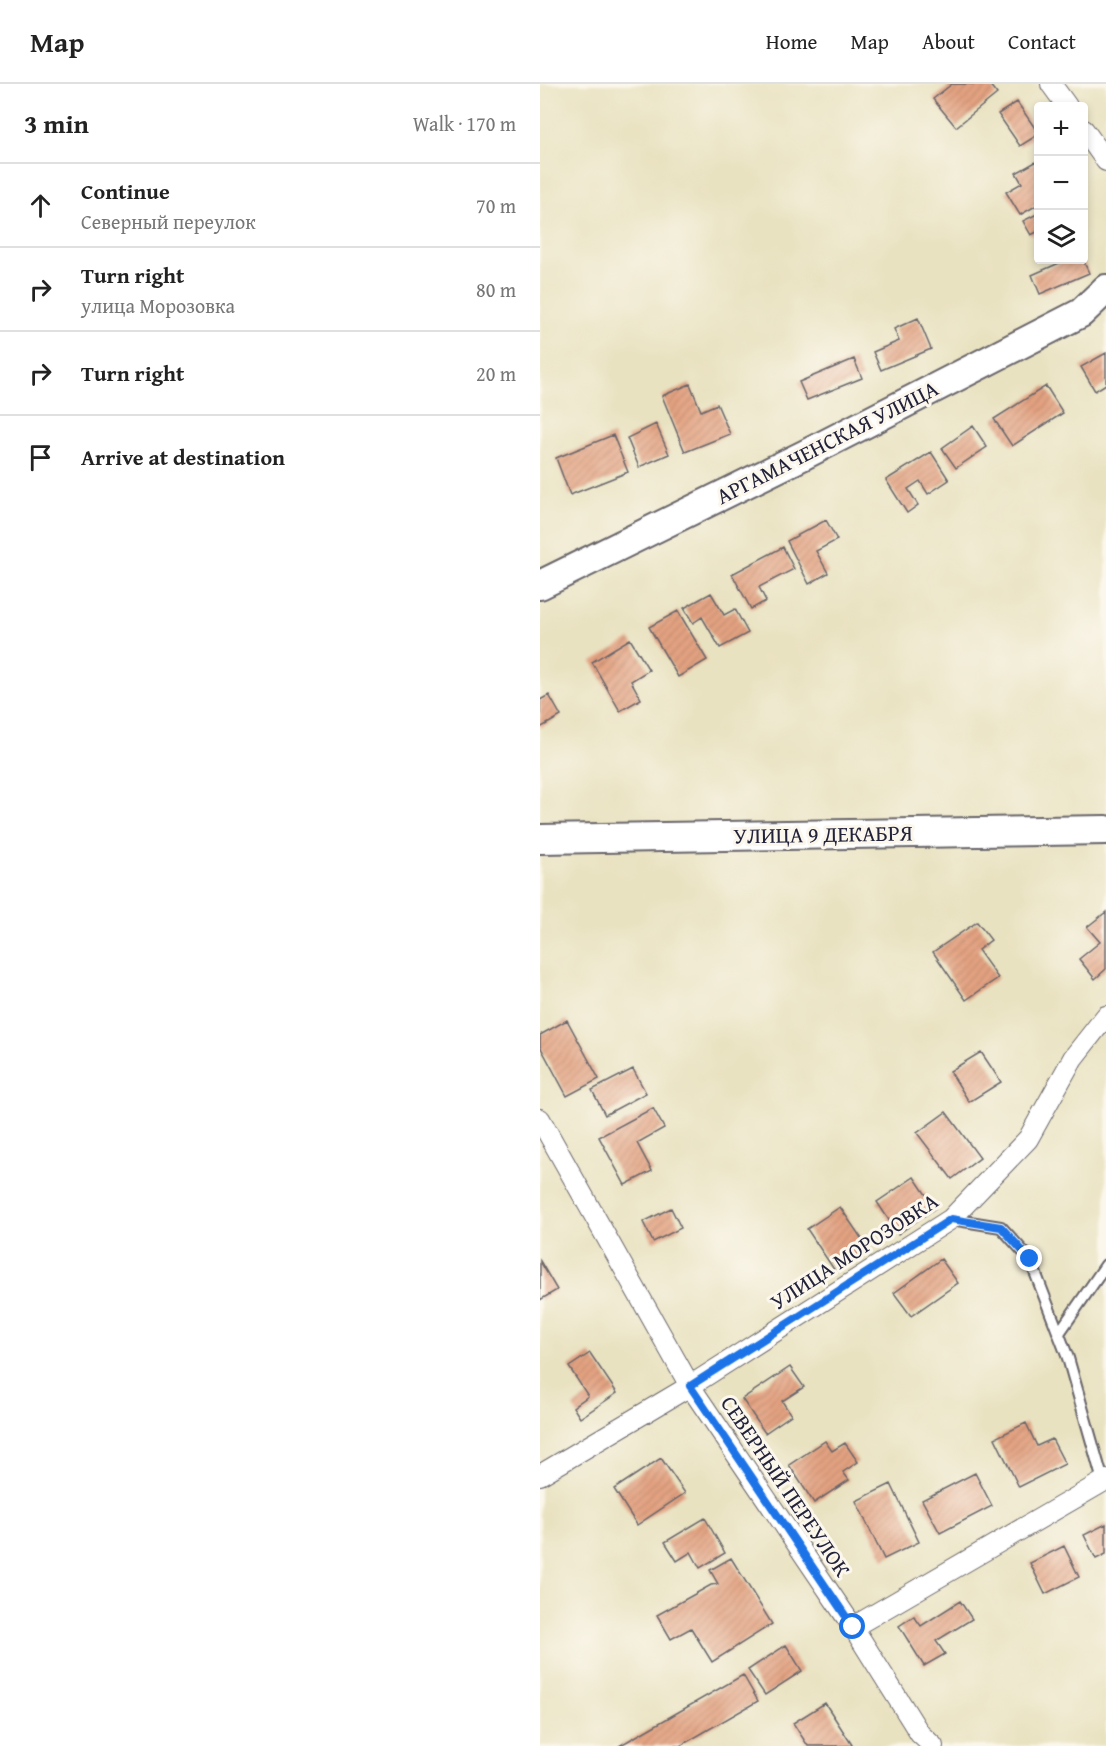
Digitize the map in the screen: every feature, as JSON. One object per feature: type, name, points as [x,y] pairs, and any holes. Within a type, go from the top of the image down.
[{"type":"street","points":[[1051,84],[1064,102]]},
{"type":"street","points":[[1088,137],[1106,161]]},
{"type":"street","name":"АРГАМАЧЕНСКАЯ УЛИЦА","points":[[540,585],[804,455],[1081,313],[1106,289]]},
{"type":"street","name":"УЛИЦА 9 ДЕКАБРЯ","points":[[540,839],[1106,830]]},
{"type":"street","name":"УЛИЦА МОРОЗОВКА","points":[[540,1475],[690,1386],[951,1219],[1028,1139],[1073,1058],[1106,1016]]},
{"type":"street","name":"СЕВЕРНЫЙ ПЕРЕУЛОК","points":[[540,1119],[690,1386],[853,1627],[920,1734],[933,1746]]},
{"type":"street","points":[[853,1627],[1104,1480]]},
{"type":"lane","points":[[951,1219],[1001,1227],[1030,1259],[1059,1333],[1104,1480]]},
{"type":"lane","points":[[1059,1333],[1106,1265]]},
{"type":"building","points":[[952,84],[989,84],[997,94],[956,127],[933,99]]},
{"type":"building","points":[[1017,102],[1034,127],[1034,137],[1020,146],[998,114]]},
{"type":"building","points":[[1034,163],[1034,207],[1020,215],[1006,192],[1022,183],[1016,173]]},
{"type":"building","points":[[1034,216],[1034,234],[1031,235],[1023,221]]},
{"type":"building","points":[[1057,264],[1085,264],[1089,273],[1040,294],[1032,275]]},
{"type":"building","points":[[918,318],[931,349],[881,370],[873,352],[899,341],[894,329]]},
{"type":"building","points":[[1106,353],[1106,384],[1095,391],[1081,367]]},
{"type":"building","points":[[854,359],[862,378],[807,400],[799,382]]},
{"type":"building","points":[[690,384],[701,411],[717,404],[730,434],[685,452],[662,396]]},
{"type":"building","points":[[1046,386],[1063,413],[1012,446],[994,419]]},
{"type":"building","points":[[656,424],[669,454],[639,467],[627,438]]},
{"type":"building","points":[[973,426],[987,447],[956,468],[942,448]]},
{"type":"building","points":[[613,435],[628,472],[570,495],[556,458]]},
{"type":"building","points":[[931,452],[949,480],[928,494],[920,481],[908,489],[918,505],[907,513],[886,480]]},
{"type":"building","points":[[826,520],[837,540],[816,551],[828,573],[809,584],[787,541]]},
{"type":"building","points":[[783,547],[794,569],[759,587],[766,601],[751,609],[732,574]]},
{"type":"building","points":[[711,593],[724,615],[735,609],[748,633],[720,648],[702,617],[693,623],[684,608]]},
{"type":"building","points":[[678,611],[707,660],[678,677],[649,627]]},
{"type":"building","points":[[630,639],[649,670],[631,681],[641,699],[620,711],[592,662]]},
{"type":"building","points":[[549,695],[561,716],[540,728],[540,700]]},
{"type":"building","points":[[1106,912],[1106,969],[1095,979],[1079,959],[1100,942],[1087,927]]},
{"type":"building","points":[[977,922],[991,940],[978,950],[998,978],[966,1000],[933,952]]},
{"type":"building","points":[[567,1020],[599,1079],[567,1096],[540,1046],[540,1035]]},
{"type":"building","points":[[981,1052],[1001,1082],[969,1102],[950,1071]]},
{"type":"building","points":[[633,1069],[646,1093],[605,1115],[592,1090]]},
{"type":"building","points":[[653,1108],[664,1128],[637,1143],[652,1171],[625,1185],[599,1137]]},
{"type":"building","points":[[946,1112],[980,1158],[952,1179],[917,1133]]},
{"type":"building","points":[[914,1177],[935,1208],[898,1234],[877,1202]]},
{"type":"building","points":[[840,1207],[868,1248],[835,1271],[807,1229]]},
{"type":"building","points":[[671,1208],[681,1228],[653,1242],[643,1222]]},
{"type":"building","points":[[941,1259],[958,1283],[911,1316],[894,1293]]},
{"type":"building","points":[[540,1261],[557,1290],[540,1300]]},
{"type":"building","points":[[590,1353],[617,1393],[580,1418],[573,1407],[588,1396],[569,1367]]},
{"type":"building","points":[[790,1367],[804,1387],[782,1401],[791,1415],[765,1433],[742,1399]]},
{"type":"building","points":[[1026,1423],[1037,1446],[1052,1439],[1065,1464],[1019,1487],[995,1438]]},
{"type":"building","points":[[825,1441],[832,1451],[845,1443],[858,1462],[843,1472],[849,1480],[814,1503],[789,1465]]},
{"type":"building","points":[[661,1458],[685,1493],[637,1525],[614,1489]]},
{"type":"building","points":[[975,1473],[992,1506],[940,1533],[922,1500]]},
{"type":"building","points":[[891,1484],[919,1542],[884,1559],[856,1501]]},
{"type":"building","points":[[705,1518],[725,1553],[700,1568],[691,1552],[677,1561],[665,1542]]},
{"type":"building","points":[[1106,1524],[1106,1554],[1096,1559],[1084,1535]]},
{"type":"building","points":[[1064,1546],[1079,1577],[1045,1594],[1030,1563]]},
{"type":"building","points":[[731,1558],[772,1624],[712,1662],[691,1628],[671,1639],[657,1615],[711,1585],[718,1584],[710,1570]]},
{"type":"building","points":[[960,1601],[972,1619],[936,1641],[945,1654],[924,1666],[899,1626],[914,1616],[921,1626]]},
{"type":"building","points":[[786,1645],[802,1671],[765,1695],[748,1670]]},
{"type":"building","points":[[743,1675],[758,1701],[680,1746],[619,1746]]},
{"type":"building","points":[[825,1703],[851,1746],[808,1746],[793,1723]]},
{"type":"route","points":[[853,1627],[690,1386],[951,1219],[1001,1227],[1030,1259]]}]
